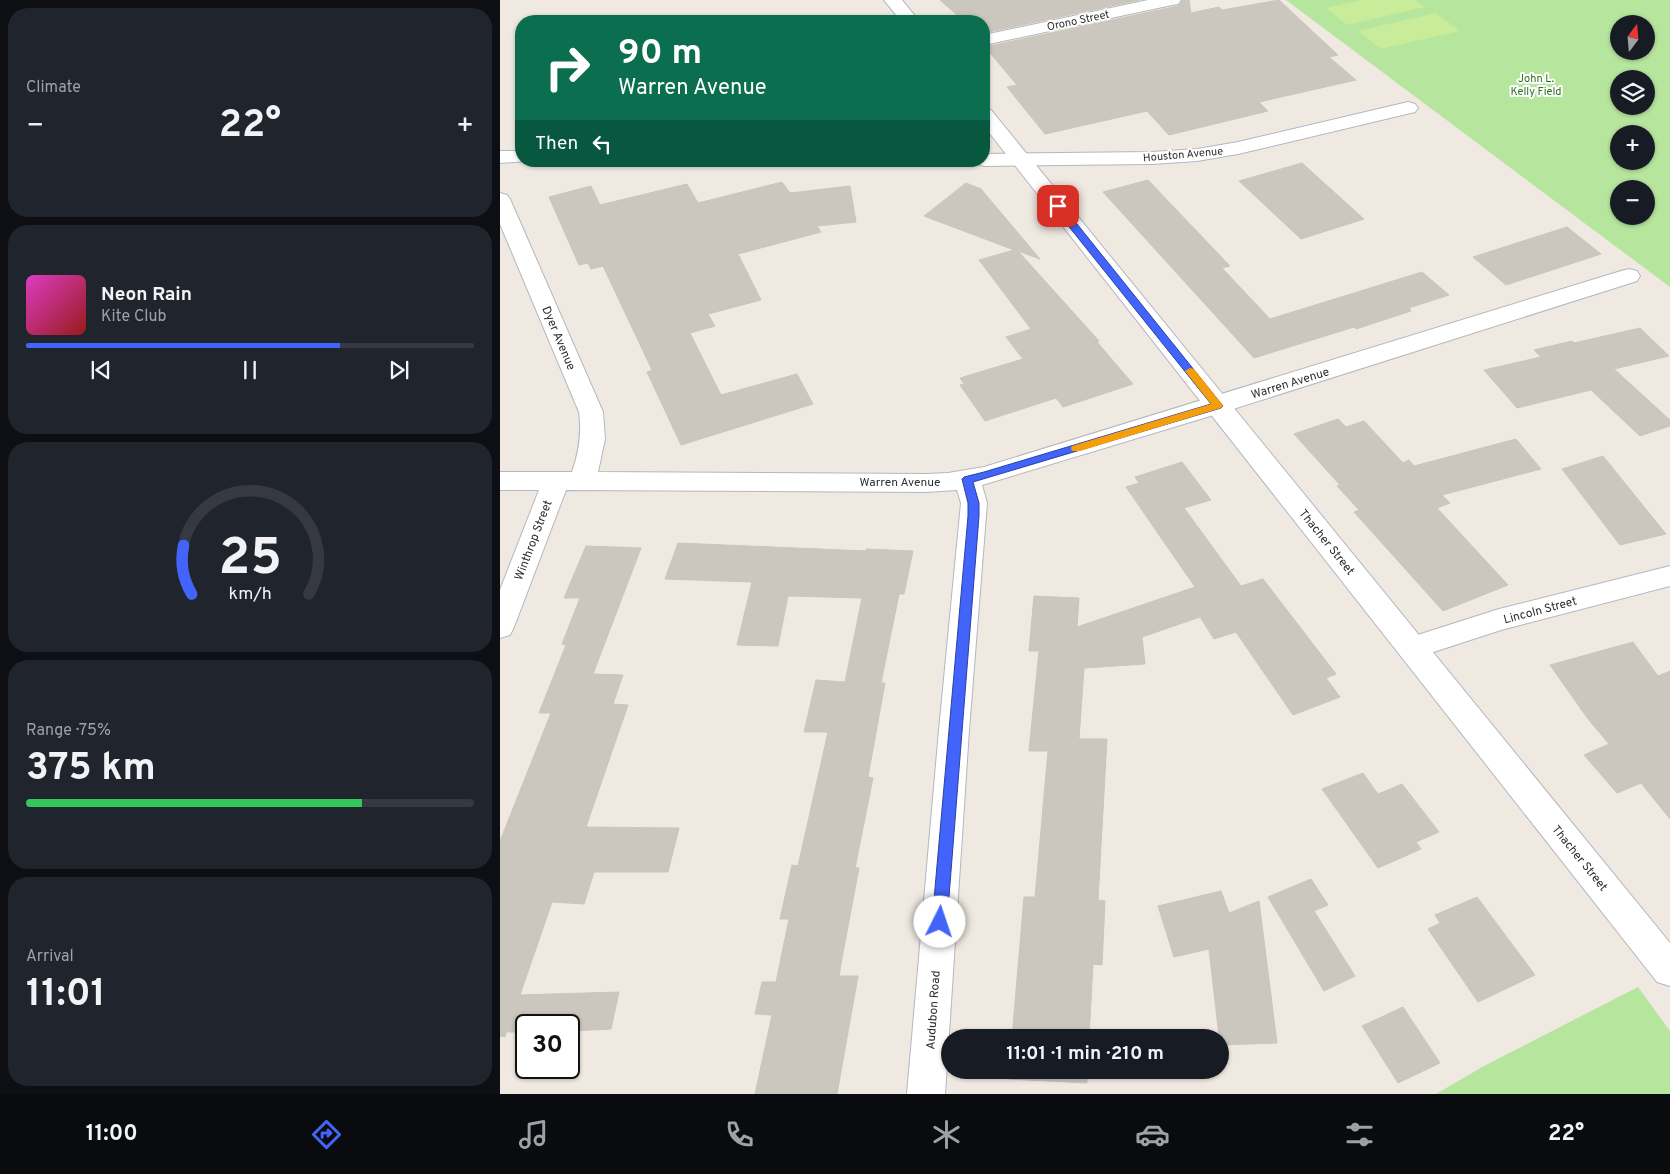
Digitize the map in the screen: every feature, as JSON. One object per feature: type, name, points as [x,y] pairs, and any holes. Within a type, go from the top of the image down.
[{"type":"street","points":[[893,0],[905,15]]},
{"type":"street","name":"Orono Street","points":[[990,39],[1172,0]]},
{"type":"street","name":"Houston Avenue","points":[[990,160],[1152,158],[1215,153],[1408,108]]},
{"type":"street","name":"Thacher Street","points":[[990,122],[1670,970]]},
{"type":"street","points":[[500,157],[515,157]]},
{"type":"street","name":"Dyer Avenue","points":[[500,199],[591,412],[594,436],[592,451],[569,481]]},
{"type":"street","name":"Warren Avenue","points":[[500,481],[926,483],[985,476],[1218,406],[1629,276]]},
{"type":"street","name":"Audubon Road","points":[[926,1094],[954,730],[974,503],[967,479]]},
{"type":"street","name":"Winthrop Street","points":[[500,628],[569,481]]},
{"type":"street","name":"Lincoln Street","points":[[1412,648],[1499,620],[1670,576]]},
{"type":"green space","name":"John L. Kelly Field","points":[[1286,0],[1670,0],[1670,287]]},
{"type":"green space","points":[[1361,0],[1415,0],[1425,7],[1347,25],[1326,8]]},
{"type":"green space","points":[[1436,13],[1460,31],[1381,49],[1358,31]]},
{"type":"green space","points":[[1638,987],[1670,1031],[1670,1094],[1436,1094],[1484,1066]]},
{"type":"building","points":[[940,0],[1139,0],[990,32],[990,15],[957,15]]},
{"type":"building","points":[[1183,0],[1189,0],[1191,13],[1219,7],[1222,10],[1279,0],[1338,55],[1329,57],[1356,80],[1259,102],[1268,111],[1169,135],[1147,111],[1045,134],[1007,87],[1017,85],[990,53],[990,46],[1178,6]]},
{"type":"building","points":[[1302,163],[1364,219],[1301,239],[1239,181]]},
{"type":"building","points":[[1148,180],[1230,266],[1222,268],[1270,319],[1422,272],[1449,295],[1409,308],[1411,311],[1356,329],[1354,327],[1254,358],[1103,192]]},
{"type":"building","points":[[782,182],[790,193],[850,186],[856,222],[817,226],[821,232],[738,254],[761,300],[708,314],[715,326],[690,333],[721,395],[797,374],[813,404],[681,445],[647,372],[652,370],[603,266],[591,269],[588,263],[579,265],[549,197],[591,186],[600,205],[687,184],[698,203]]},
{"type":"building","points":[[966,183],[981,189],[1040,259],[1018,251],[1099,341],[1097,342],[1133,384],[1063,407],[1056,398],[985,421],[960,385],[964,384],[960,378],[1023,359],[1006,337],[1031,329],[979,260],[1014,250],[924,216]]},
{"type":"building","points":[[1567,227],[1601,254],[1506,285],[1473,257]]},
{"type":"building","points":[[1640,328],[1669,356],[1614,369],[1670,420],[1670,426],[1640,436],[1591,390],[1517,408],[1484,370],[1541,357],[1534,350]]},
{"type":"building","points":[[1338,419],[1346,427],[1364,421],[1403,463],[1409,460],[1414,466],[1516,439],[1541,469],[1442,495],[1450,503],[1437,508],[1508,585],[1443,611],[1354,512],[1359,510],[1337,486],[1340,485],[1294,434]]},
{"type":"building","points":[[1603,456],[1666,534],[1620,545],[1562,469]]},
{"type":"building","points":[[1182,462],[1211,500],[1184,508],[1241,586],[1263,579],[1336,674],[1326,678],[1340,697],[1293,715],[1236,632],[1214,639],[1200,617],[1142,637],[1145,664],[1084,668],[1079,739],[1107,739],[1098,900],[1105,901],[1102,965],[1093,964],[1089,1029],[1013,1029],[1024,897],[1035,897],[1048,751],[1029,751],[1039,651],[1029,651],[1034,596],[1079,598],[1077,627],[1195,587],[1126,487],[1139,483],[1135,477]]},
{"type":"building","points":[[678,543],[866,551],[866,549],[913,551],[904,594],[899,594],[881,683],[885,683],[868,777],[873,778],[855,868],[859,868],[839,976],[858,976],[837,1094],[755,1094],[772,1015],[755,1014],[762,982],[776,982],[789,919],[780,919],[792,865],[798,866],[828,732],[804,732],[816,680],[845,682],[862,598],[788,596],[778,646],[737,645],[752,582],[665,579]]},
{"type":"building","points":[[586,546],[641,548],[593,674],[623,675],[613,704],[628,705],[586,827],[679,828],[668,872],[594,872],[584,904],[552,902],[520,995],[619,992],[611,1029],[580,1030],[580,1014],[515,1014],[515,1032],[506,1032],[505,1037],[500,1036],[500,841],[551,713],[539,713],[566,645],[562,644],[580,598],[564,598]]},
{"type":"building","points":[[1633,642],[1658,676],[1670,671],[1670,819],[1641,783],[1617,793],[1584,755],[1609,744],[1588,719],[1550,665]]},
{"type":"building","points":[[1363,773],[1378,794],[1402,784],[1439,832],[1416,842],[1421,849],[1378,868],[1322,789]]},
{"type":"building","points":[[1311,879],[1328,905],[1314,911],[1355,976],[1324,991],[1268,897]]},
{"type":"building","points":[[1221,891],[1229,913],[1259,901],[1277,1043],[1229,1045],[1229,1029],[1218,1029],[1209,949],[1174,957],[1158,906]]},
{"type":"building","points":[[1477,897],[1535,975],[1478,1002],[1428,929],[1440,923],[1435,915]]},
{"type":"building","points":[[1403,1007],[1440,1063],[1398,1083],[1362,1026]]},
{"type":"building","points":[[1008,1079],[1087,1079],[1087,1083]]},
{"type":"slow traffic","points":[[1076,448],[1218,406],[1190,371]]},
{"type":"route","points":[[940,922],[954,730],[974,503],[967,479],[985,476],[1218,406],[1058,206]]}]
